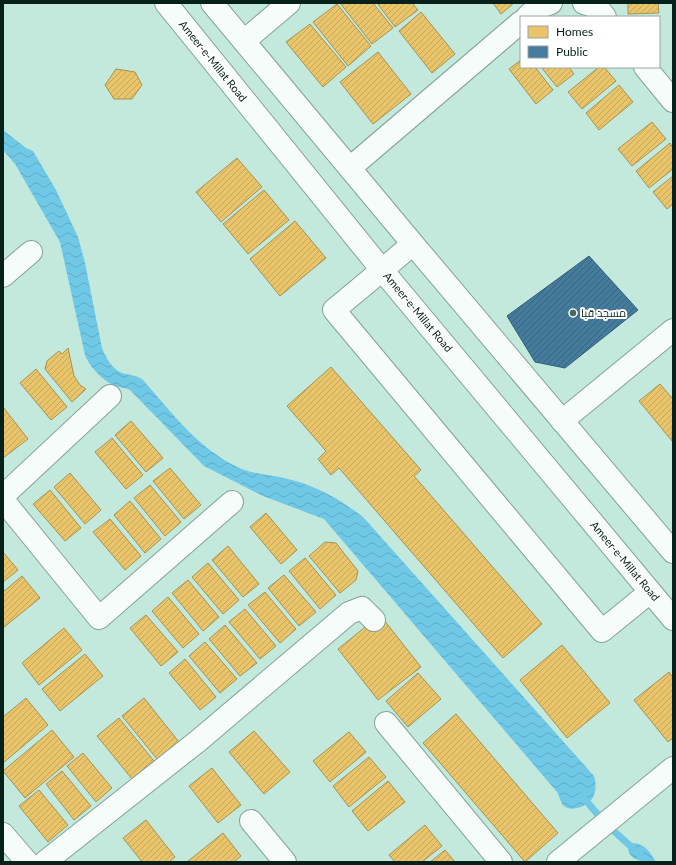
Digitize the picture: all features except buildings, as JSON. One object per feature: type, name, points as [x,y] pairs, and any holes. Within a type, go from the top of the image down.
[{"type":"street","name":"Ameer-e-Millat Road","points":[[166,3],[382,270],[673,619]]},
{"type":"street","points":[[212,3],[562,422],[673,552]]},
{"type":"street","points":[[244,41],[289,3]]},
{"type":"street","points":[[528,16],[535,9],[550,3]]},
{"type":"street","points":[[584,3],[598,8],[604,16]]},
{"type":"street","points":[[350,168],[520,23]]},
{"type":"street","points":[[646,68],[668,89]]},
{"type":"street","points":[[413,244],[334,310],[602,631],[650,592]]},
{"type":"street","points":[[3,276],[31,252]]},
{"type":"street","points":[[562,422],[673,330]]},
{"type":"street","points":[[3,496],[110,396]]},
{"type":"street","points":[[3,500],[99,618],[232,502]]},
{"type":"street","points":[[45,862],[198,741],[349,612],[362,608],[374,620]]},
{"type":"street","points":[[386,723],[501,862]]},
{"type":"street","points":[[558,862],[673,768]]},
{"type":"street","points":[[251,822],[285,862]]},
{"type":"street","points":[[3,834],[27,862]]},
{"type":"water","points":[[3,130],[26,148],[33,151],[56,190],[78,237],[85,263],[102,348],[112,366],[122,373],[135,376],[143,380],[176,418],[200,442],[227,462],[247,471],[284,478],[316,488],[336,498],[364,518],[594,776],[594,795],[586,805],[572,809],[563,805],[557,792],[324,519],[263,496],[204,466],[130,390],[113,385],[96,372],[85,355],[60,242],[15,164],[3,150]]},
{"type":"water","points":[[631,843],[640,844],[646,848],[656,862],[643,861],[635,859],[631,856],[628,848]]},
{"type":"waterway","points":[[582,796],[605,823],[648,862]]},
{"type":"place","name":"مسجد قبا","points":[[573,313]]}]
